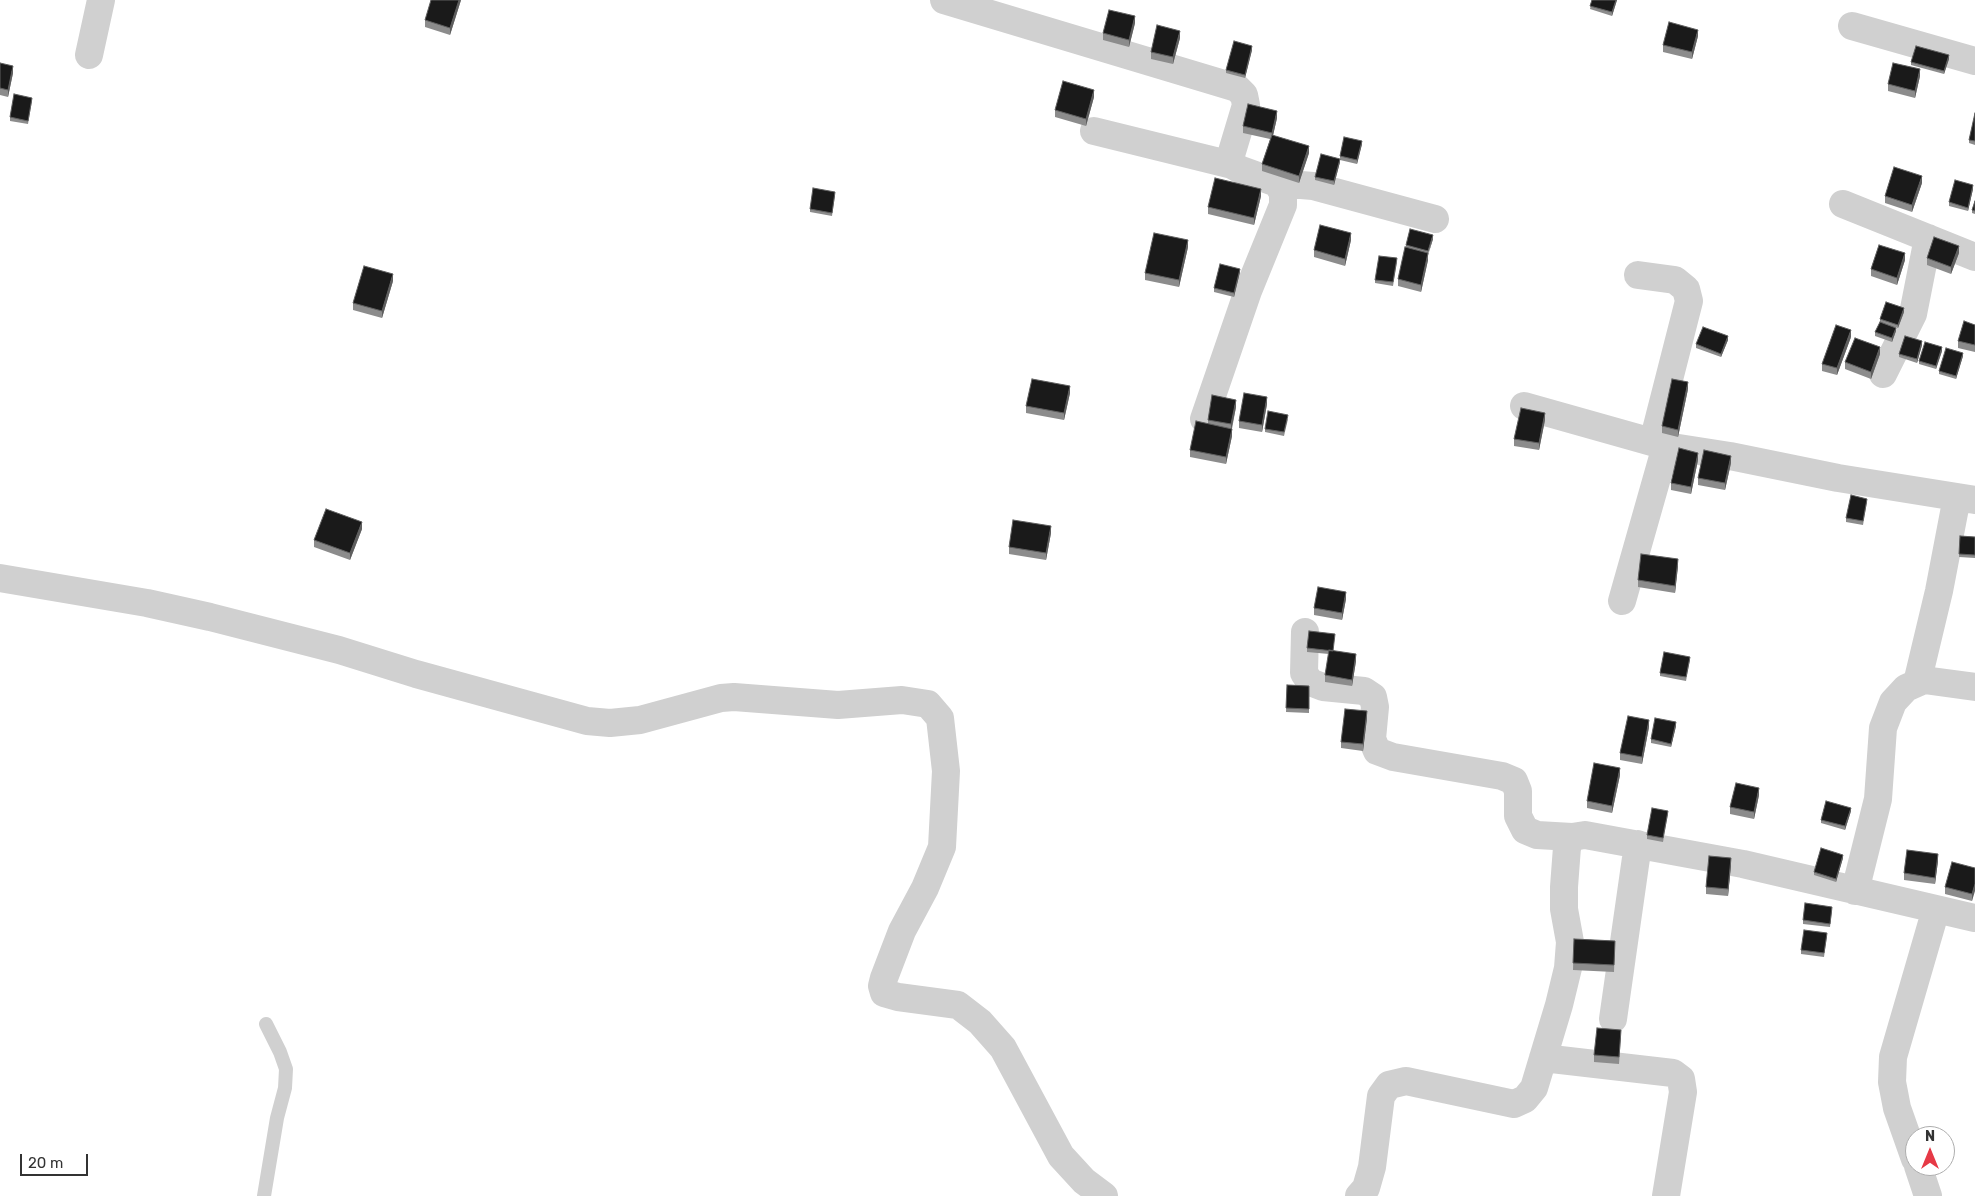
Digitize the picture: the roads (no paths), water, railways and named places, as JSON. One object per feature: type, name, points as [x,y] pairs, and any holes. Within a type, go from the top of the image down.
[{"type":"street","points":[[88,55],[101,0]]},
{"type":"street","points":[[944,0],[1237,88],[1244,96],[1246,105],[1232,155],[1232,165]]},
{"type":"street","points":[[1852,26],[1975,61]]},
{"type":"street","points":[[1094,131],[1232,165],[1277,183],[1313,186],[1435,219]]},
{"type":"street","points":[[1204,419],[1248,291],[1283,205],[1283,193],[1277,183]]},
{"type":"street","points":[[1843,204],[1975,257]]},
{"type":"street","points":[[1884,374],[1913,314],[1928,238]]},
{"type":"street","points":[[1622,601],[1660,444],[1689,301],[1686,289],[1675,280],[1638,275]]},
{"type":"street","points":[[1524,406],[1660,444],[1838,478],[1966,499],[1939,591],[1917,683]]},
{"type":"street","points":[[0,578],[147,603],[210,617],[339,650],[416,674],[587,721],[610,723],[640,720],[721,698],[734,697],[838,705],[902,700],[928,704],[940,718],[946,771],[942,847],[925,888],[902,931],[884,978],[882,986],[884,993],[898,997],[958,1005],[980,1022],[1003,1048],[1061,1156],[1084,1181],[1104,1196]]},
{"type":"street","points":[[1305,632],[1304,673],[1310,682],[1323,687],[1364,691],[1373,697],[1375,707],[1372,739],[1377,751],[1393,758],[1502,776],[1514,781],[1518,791],[1518,816],[1525,830],[1537,834],[1572,837],[1585,835],[1743,864],[1975,918]]},
{"type":"street","points":[[1855,891],[1878,799],[1883,728],[1893,702],[1906,688],[1924,680],[1975,687]]},
{"type":"street","points":[[1359,1196],[1366,1188],[1372,1167],[1381,1096],[1389,1086],[1406,1081],[1514,1104],[1525,1099],[1534,1088],[1568,968],[1570,942],[1564,909],[1564,888],[1567,847],[1572,837]]},
{"type":"street","points":[[1613,1019],[1638,844]]},
{"type":"street","points":[[1905,1131],[1897,1108],[1892,1082],[1893,1057],[1936,909]]},
{"type":"street","points":[[1543,1058],[1673,1073],[1680,1080],[1683,1092],[1666,1196]]},
{"type":"street","points":[[1921,1176],[1928,1196]]},
{"type":"lane","points":[[264,1196],[277,1118],[285,1088],[286,1069],[266,1024]]}]
